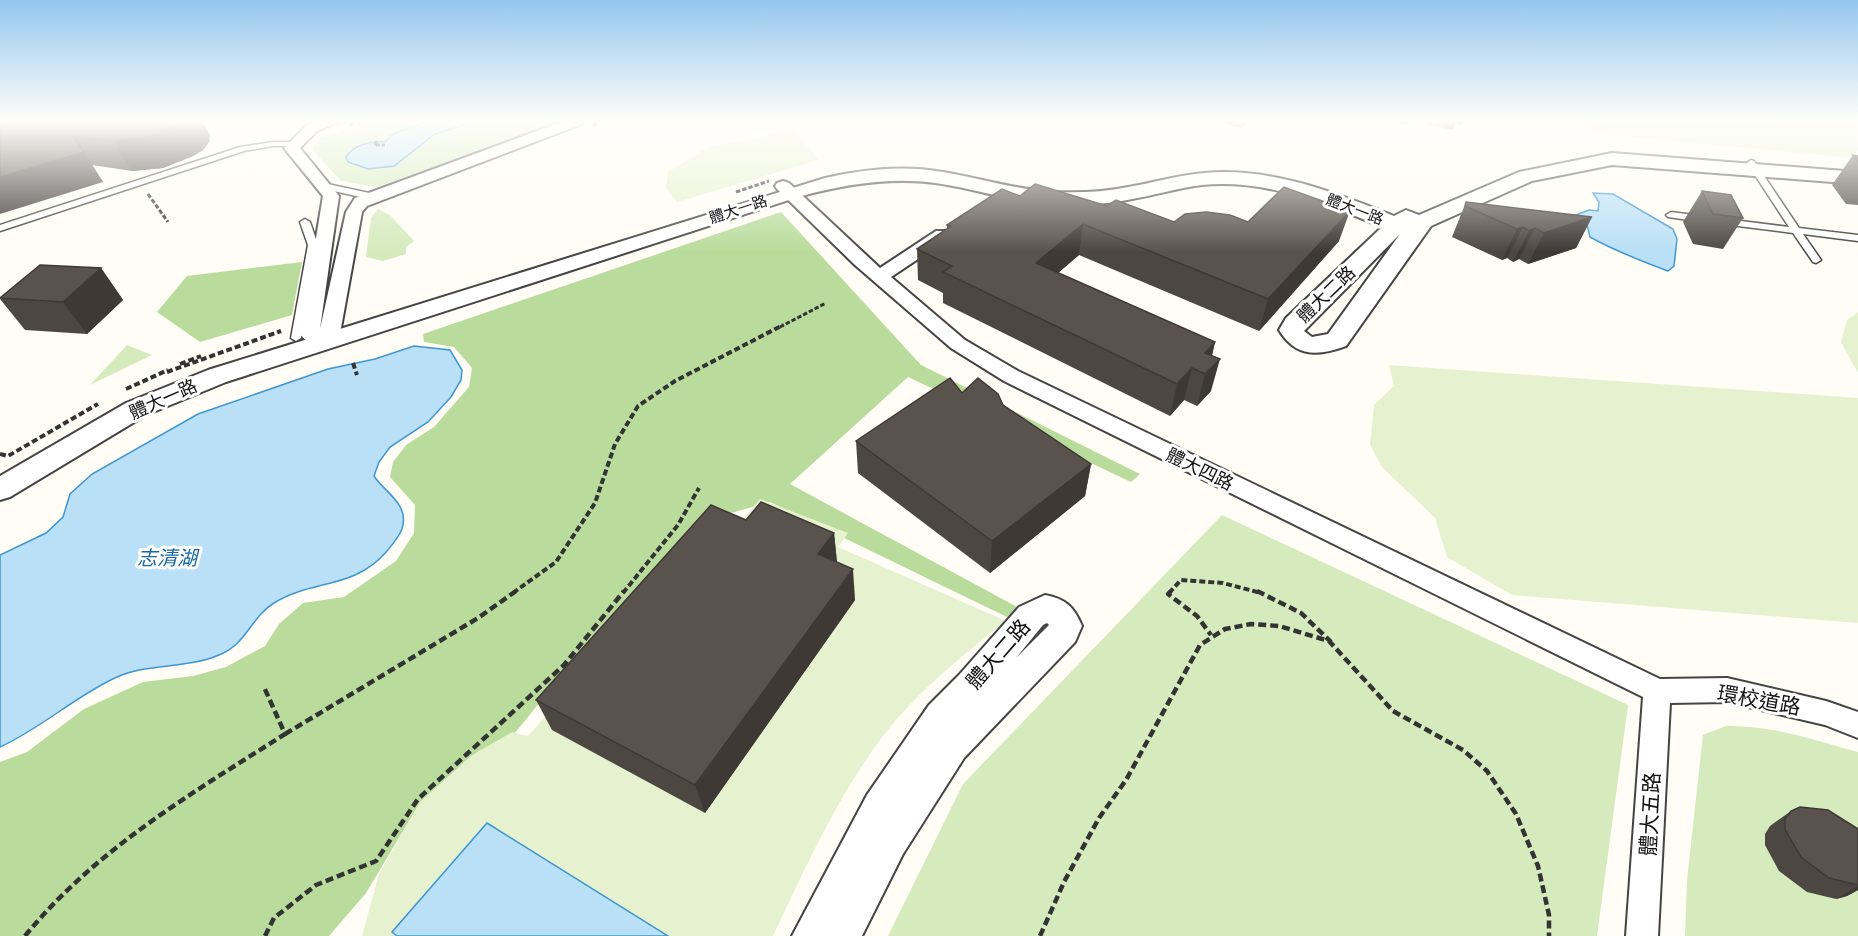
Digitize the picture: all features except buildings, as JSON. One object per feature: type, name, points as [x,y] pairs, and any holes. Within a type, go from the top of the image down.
[{"type":"street","points":[[306,165],[331,196],[310,333]]},
{"type":"street","points":[[310,333],[354,212],[361,202],[460,165]]},
{"type":"street","points":[[1411,224],[1526,176],[1583,165]]},
{"type":"street","points":[[1713,165],[1858,171]]},
{"type":"street","name":"體大一路","points":[[3,480],[136,409],[310,333],[787,189],[823,172],[874,167],[936,169],[998,194],[1036,197],[1112,196],[1173,183],[1243,178],[1273,182],[1317,194],[1411,224]]},
{"type":"street","points":[[1754,167],[1858,178]]},
{"type":"street","name":"體大四路","points":[[787,189],[879,277],[958,344],[1011,376],[1192,466],[1602,662],[1657,691]]},
{"type":"street","name":"體大二路","points":[[1411,224],[1337,340],[1326,345],[1312,346],[1299,341],[1291,330],[1295,323],[1411,224]]},
{"type":"street","points":[[879,277],[957,226]]},
{"type":"street","name":"體大二路","points":[[813,936],[880,808],[941,716],[971,687],[1031,616],[1045,608],[1054,609],[1064,620],[1066,626],[1063,632],[951,746],[889,842],[840,936]]},
{"type":"street","name":"環校道路","points":[[1657,691],[1727,690],[1826,713],[1858,725]]},
{"type":"street","name":"體大五路","points":[[1642,936],[1657,691]]},
{"type":"lane","points":[[0,228],[196,165]]},
{"type":"lane","points":[[1754,167],[1816,260]]},
{"type":"lane","points":[[323,186],[374,197]]},
{"type":"lane","points":[[1671,215],[1858,238]]},
{"type":"lane","points":[[305,222],[313,245],[310,333]]},
{"type":"path","points":[[141,183],[159,211],[167,217],[168,222]]},
{"type":"path","points":[[25,936],[47,906],[104,855],[285,734],[478,618],[556,562],[596,503],[615,444],[638,406],[675,381],[825,303]]},
{"type":"path","points":[[119,393],[189,360],[310,333]]},
{"type":"path","points":[[353,363],[357,375]]},
{"type":"path","points":[[0,454],[8,456],[104,401]]},
{"type":"path","points":[[265,936],[274,918],[316,885],[376,861],[418,800],[564,665],[678,525],[699,488]]},
{"type":"path","points":[[1211,635],[1197,616],[1168,594],[1181,580],[1229,583],[1275,598],[1314,624],[1394,712],[1458,746],[1487,770],[1517,818],[1540,868],[1551,918],[1549,936]]},
{"type":"path","points":[[1040,936],[1064,882],[1099,818],[1126,780],[1200,645],[1211,635],[1239,623],[1270,622],[1331,642]]},
{"type":"path","points":[[264,687],[285,734]]},
{"type":"green space","points":[[326,165],[439,165],[377,187],[341,181]]},
{"type":"green space","points":[[680,165],[803,165],[677,202],[666,188],[668,172]]},
{"type":"green space","points":[[378,209],[390,215],[414,241],[406,247],[406,254],[383,261],[366,257],[371,218]]},
{"type":"green space","points":[[781,212],[921,365],[1140,474],[1131,482],[908,377],[790,484],[1021,609],[1009,618],[770,502],[706,520],[549,691],[502,749],[480,750],[415,811],[366,893],[329,936],[0,936],[0,762],[27,752],[84,709],[143,682],[193,676],[226,667],[265,646],[279,624],[303,603],[344,597],[396,561],[414,533],[415,505],[390,477],[393,462],[406,445],[434,427],[469,387],[472,368],[454,347],[424,342],[423,334]]},
{"type":"green space","points":[[302,262],[292,315],[200,342],[157,312],[187,276]]},
{"type":"green space","points":[[1858,312],[1858,373],[1841,342],[1847,320]]},
{"type":"green space","points":[[127,345],[152,355],[90,385]]},
{"type":"green space","points":[[1389,365],[1858,398],[1858,623],[1512,595],[1447,557],[1435,518],[1382,467],[1370,445],[1374,405],[1394,386]]},
{"type":"green space","points":[[760,499],[848,533],[838,547],[1006,621],[926,689],[883,736],[836,808],[773,936],[362,936],[379,874],[420,802],[471,756],[512,732],[528,736],[712,529],[728,536]]},
{"type":"green space","points":[[1222,515],[1628,705],[1597,936],[888,936],[963,784]]},
{"type":"green space","points":[[1726,726],[1776,731],[1858,752],[1858,936],[1685,936],[1687,880],[1703,735]]},
{"type":"water","points":[[356,165],[396,165],[394,166],[368,169]]},
{"type":"water","points":[[1593,193],[1613,194],[1673,229],[1677,239],[1674,266],[1668,271],[1638,260],[1590,237],[1587,225],[1573,216],[1589,210],[1598,211],[1599,202]]},
{"type":"water","name":"志清湖","points":[[414,346],[450,350],[462,370],[461,380],[451,397],[428,422],[390,447],[379,462],[374,476],[400,506],[404,520],[402,529],[387,551],[361,572],[288,595],[274,603],[260,615],[236,644],[219,655],[117,677],[0,747],[0,555],[46,533],[63,517],[70,494],[92,474],[198,414],[328,369],[375,359]]},
{"type":"water","points":[[487,823],[668,936],[397,936],[392,932]]}]
